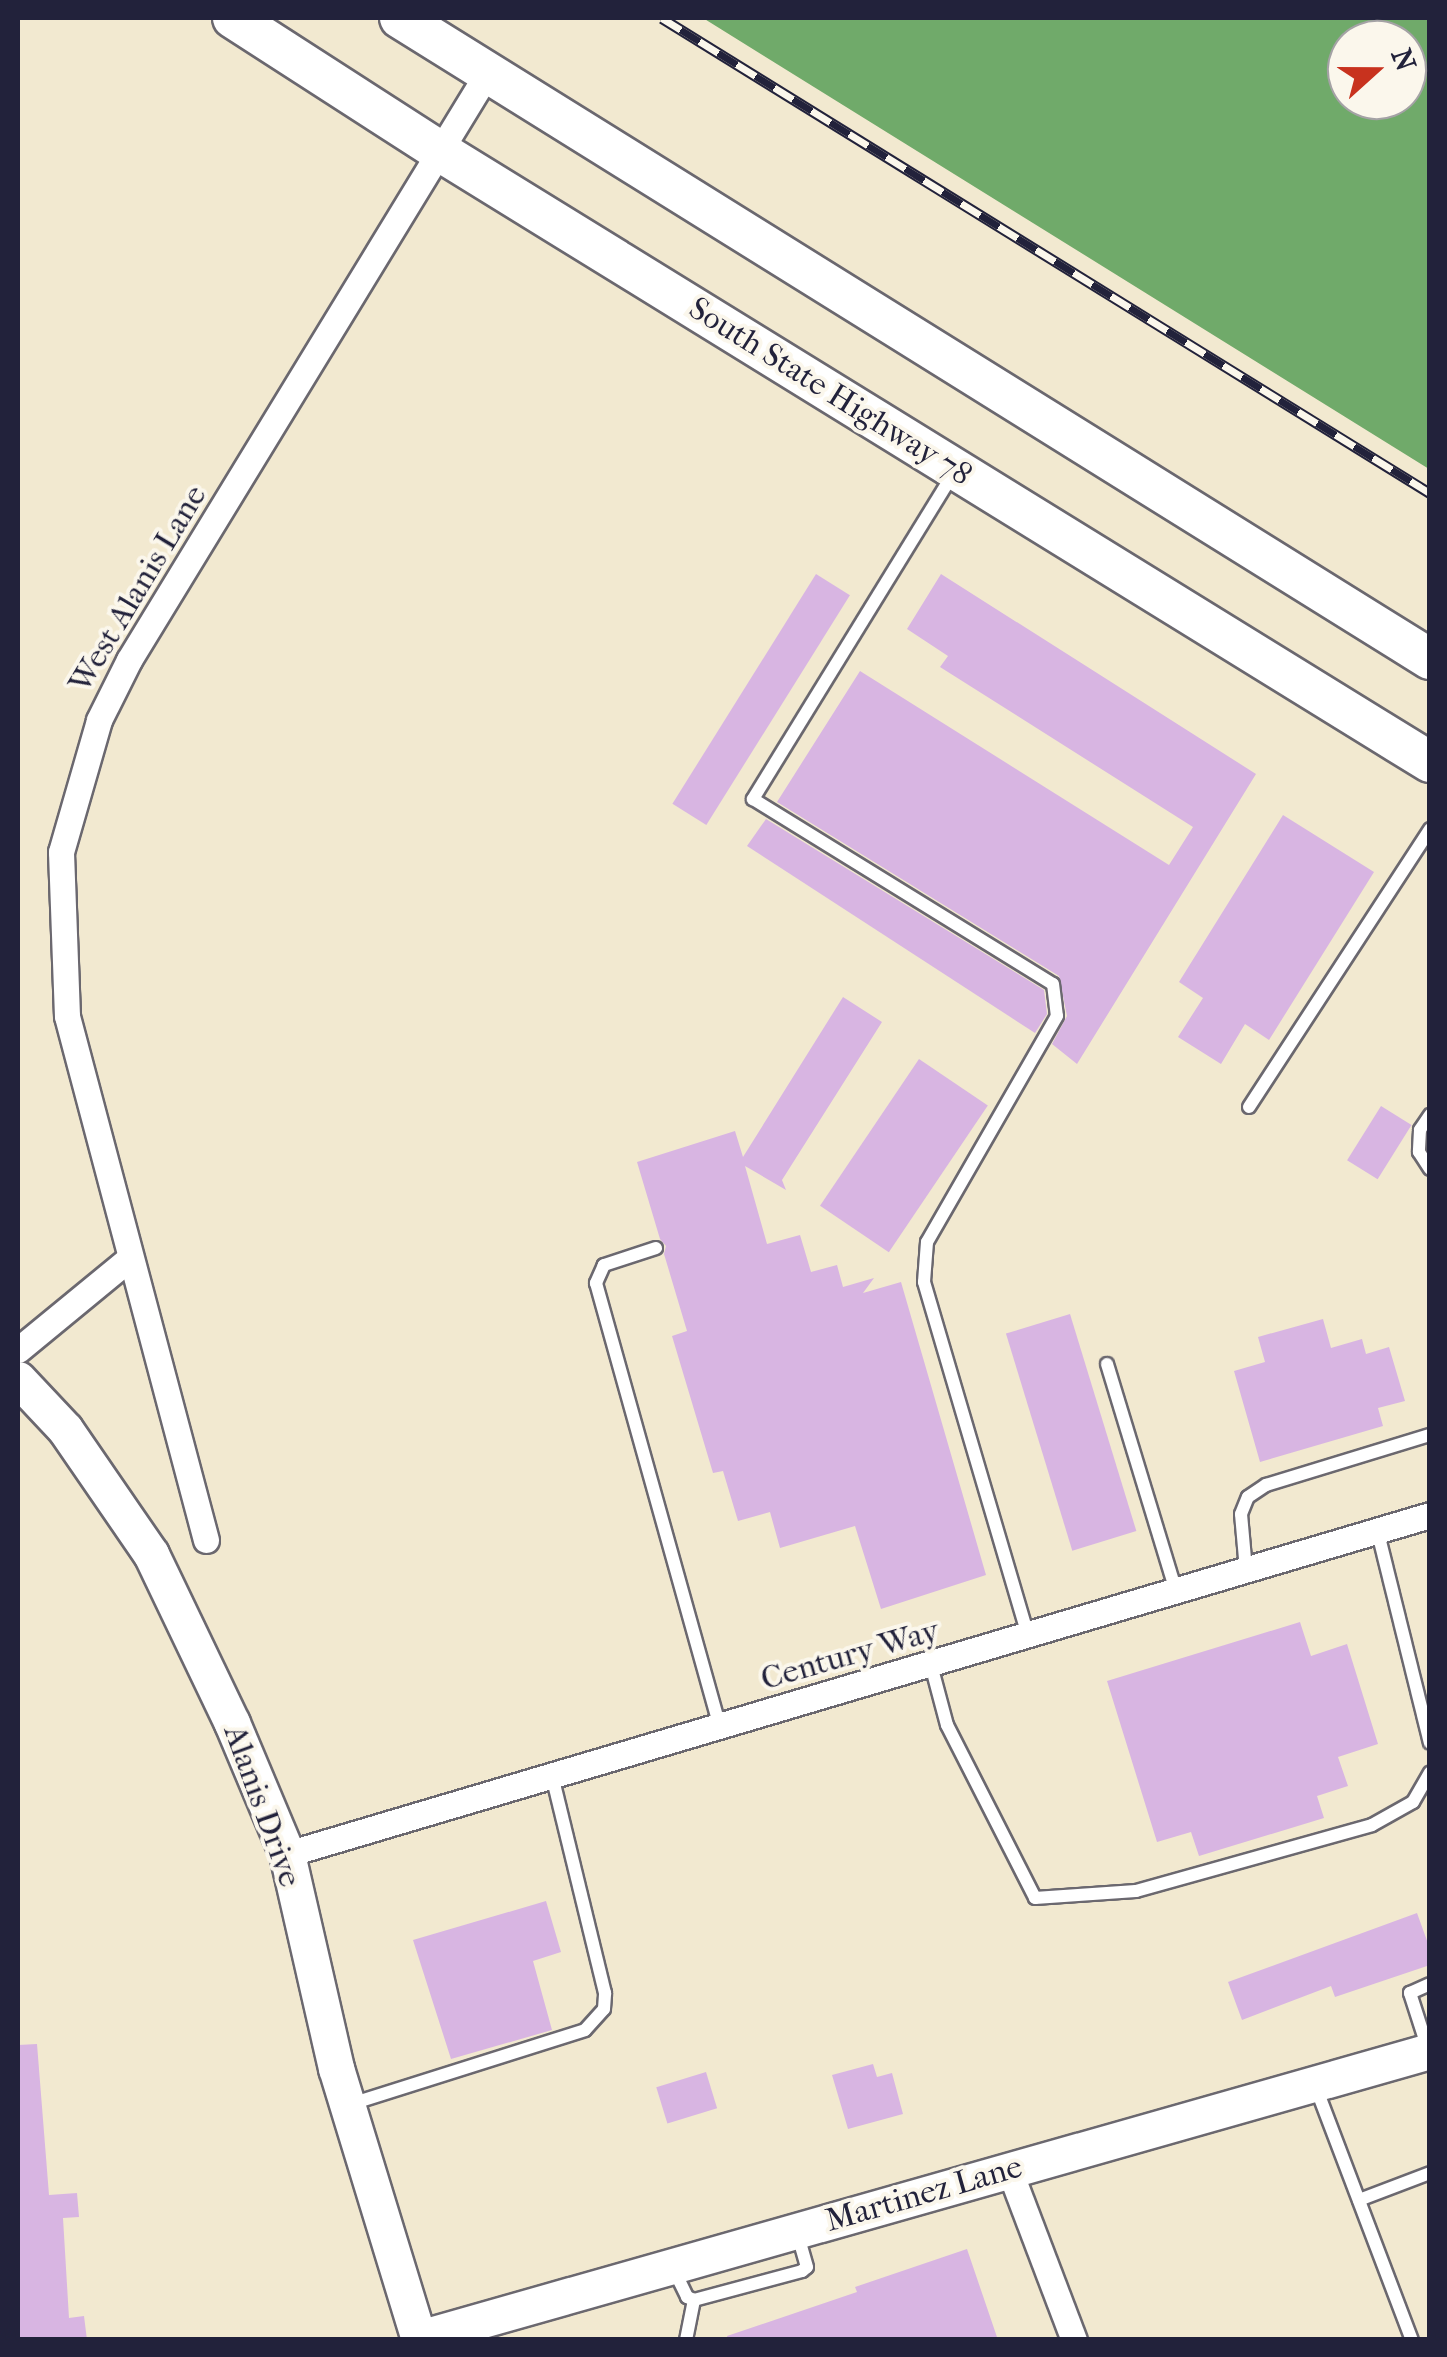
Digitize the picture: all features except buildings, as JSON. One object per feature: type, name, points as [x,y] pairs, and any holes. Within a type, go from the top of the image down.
[{"type":"main road","name":"South State Highway 78","points":[[233,18],[441,152],[1430,762]]},
{"type":"main road","points":[[400,18],[1430,658]]},
{"type":"street","name":"West Alanis Lane","points":[[206,1540],[67,1016],[61,852],[99,720],[129,660],[488,72]]},
{"type":"street","points":[[18,1350],[130,1258]]},
{"type":"street","name":"Alanis Drive","points":[[18,1379],[64,1429],[151,1554],[232,1723],[287,1854],[348,2105],[418,2339]]},
{"type":"street","name":"Century Way","points":[[287,1854],[1430,1515]]},
{"type":"street","name":"Martinez Lane","points":[[418,2339],[1429,2051]]},
{"type":"street","points":[[1009,2169],[1074,2340]]},
{"type":"lane","points":[[956,470],[753,799],[1054,984],[1058,1016],[927,1242],[924,1282],[1028,1636]]},
{"type":"lane","points":[[1250,1107],[1430,829]]},
{"type":"lane","points":[[1430,1115],[1420,1130],[1419,1152],[1430,1169]]},
{"type":"lane","points":[[656,1248],[604,1265],[596,1284],[720,1727]]},
{"type":"lane","points":[[1107,1364],[1176,1593]]},
{"type":"lane","points":[[1246,1572],[1240,1514],[1248,1497],[1266,1485],[1430,1435]]},
{"type":"lane","points":[[1378,1533],[1430,1743]]},
{"type":"lane","points":[[931,1665],[947,1725],[1035,1898],[1136,1890],[1372,1825],[1413,1802],[1430,1772]]},
{"type":"lane","points":[[348,2105],[585,2030],[604,2008],[605,1993],[552,1776]]},
{"type":"lane","points":[[1429,2051],[1410,1994],[1430,1984]]},
{"type":"lane","points":[[1315,2084],[1412,2340]]},
{"type":"lane","points":[[1359,2200],[1430,2173]]},
{"type":"lane","points":[[672,2266],[688,2297],[694,2300],[807,2268],[796,2231]]},
{"type":"lane","points":[[686,2340],[694,2300]]},
{"type":"green space","points":[[703,18],[1429,18],[1429,469]]},
{"type":"railway","points":[[662,18],[1430,493]]}]
